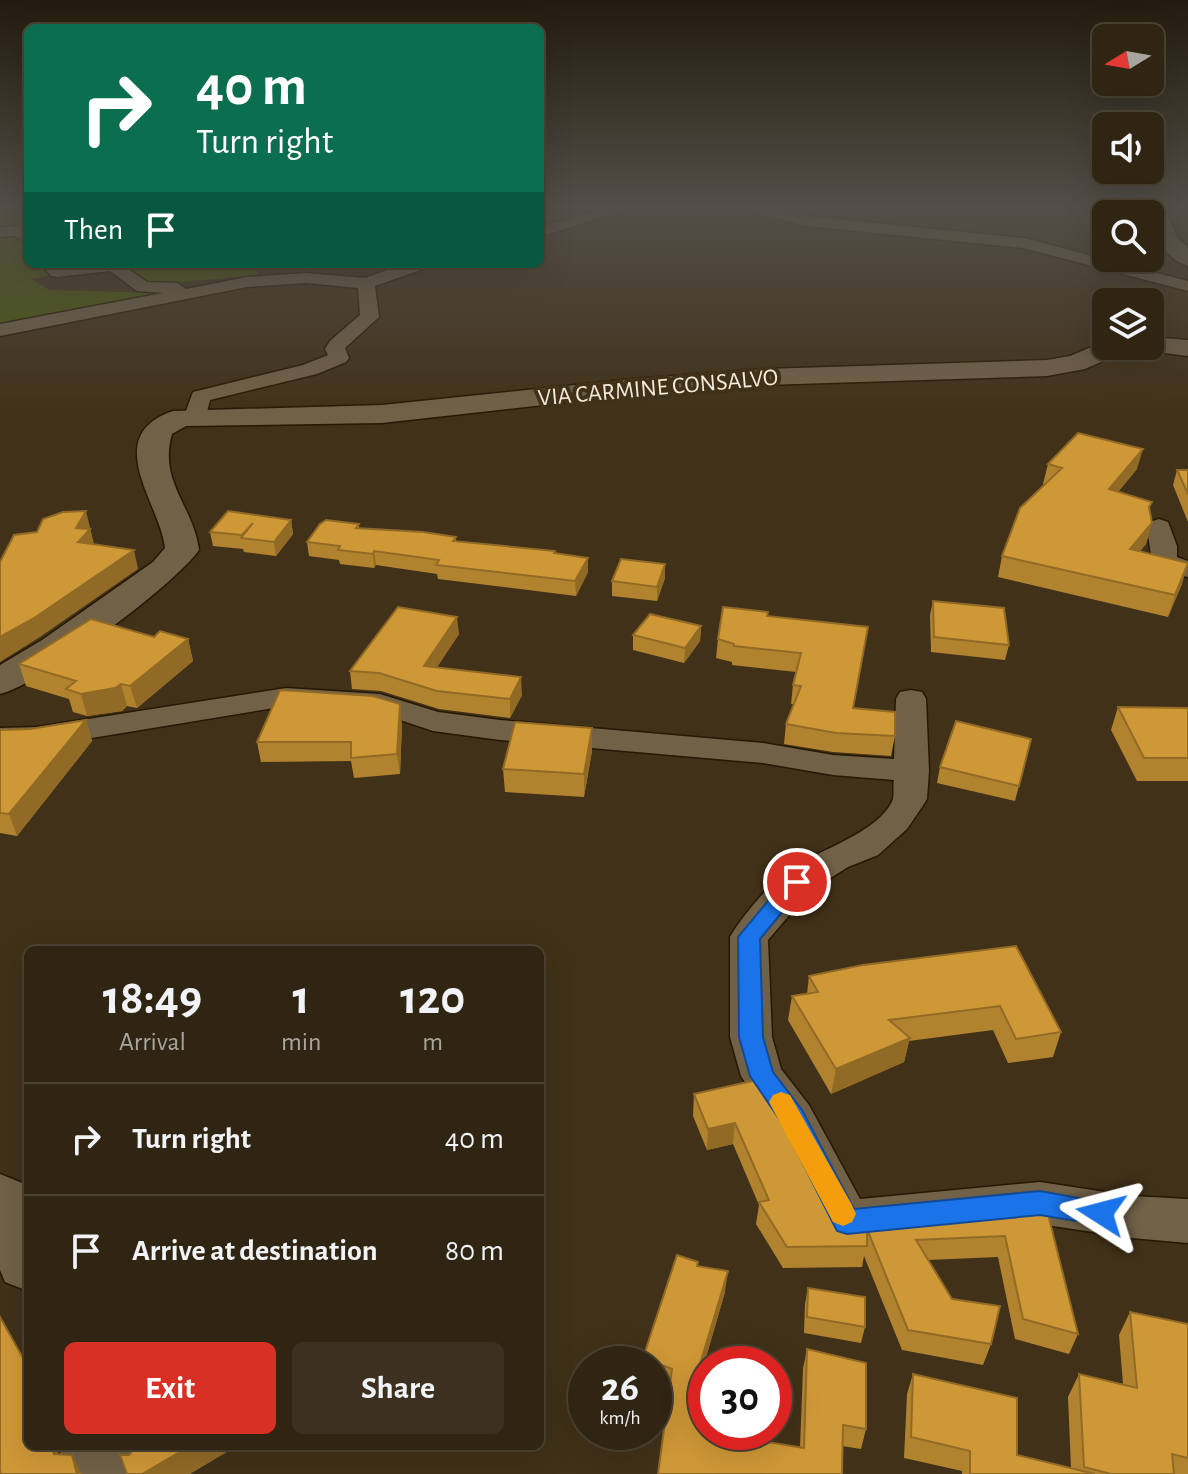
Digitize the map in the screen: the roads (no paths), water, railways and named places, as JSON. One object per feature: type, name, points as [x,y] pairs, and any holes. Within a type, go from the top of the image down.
[{"type":"street","points":[[130,278],[143,287],[230,286]]},
{"type":"street","points":[[0,330],[230,286],[306,278],[366,283],[381,278]]},
{"type":"street","points":[[1157,278],[1188,286]]},
{"type":"street","points":[[0,682],[56,648],[165,569],[182,550],[181,533],[158,489],[155,447],[158,432],[168,423],[195,416],[200,396],[310,370],[339,358],[335,349],[337,345],[370,317],[366,283]]},
{"type":"street","points":[[1164,346],[1188,348]]},
{"type":"street","name":"VIA CARMINE CONSALVO","points":[[195,416],[382,414],[632,387],[765,377],[1047,368],[1076,363],[1092,356]]},
{"type":"street","points":[[1159,527],[1164,562],[1188,569]]},
{"type":"street","points":[[0,738],[37,737],[286,697],[380,703],[433,721],[500,730],[763,753],[833,765],[912,771]]},
{"type":"street","points":[[911,699],[910,799],[895,821],[865,846],[835,858],[797,882],[749,937],[751,1037],[762,1076],[793,1118],[847,1222],[1040,1203],[1132,1217],[1188,1221]]},
{"type":"street","points":[[0,1202],[11,1214],[24,1250]]},
{"type":"street","points":[[95,1450],[104,1474]]}]
